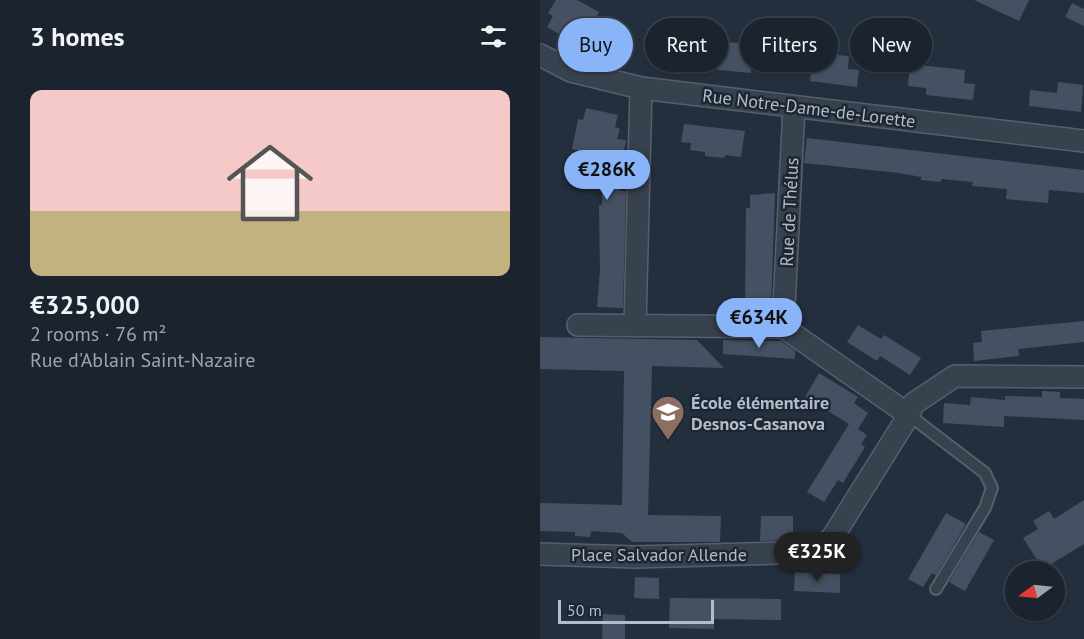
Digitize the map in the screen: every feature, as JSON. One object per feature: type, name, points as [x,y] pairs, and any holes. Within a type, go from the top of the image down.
[{"type":"street","name":"Rue Notre-Dame-de-Lorette","points":[[540,55],[571,70],[641,88],[1084,141]]},
{"type":"street","points":[[635,326],[641,88]]},
{"type":"street","name":"Rue de Thélus","points":[[783,327],[794,106]]},
{"type":"street","points":[[578,325],[783,327],[909,415],[913,404],[955,376],[1084,377]]},
{"type":"street","name":"Place Salvador Allende","points":[[540,554],[635,557],[815,552],[832,538],[909,415]]},
{"type":"lane","points":[[909,415],[985,473],[992,488],[985,508],[936,589]]},
{"type":"building","points":[[556,0],[577,0],[599,12],[595,18],[558,18],[558,33],[547,27],[553,16],[548,13]]},
{"type":"building","points":[[974,0],[1029,0],[1019,21]]},
{"type":"building","points":[[1072,3],[1084,9],[1084,26],[1065,17]]},
{"type":"building","points":[[728,42],[738,43],[740,46],[740,72],[728,71]]},
{"type":"building","points":[[838,55],[849,56],[848,69],[850,72],[859,72],[857,87],[810,81],[811,72],[838,72]]},
{"type":"building","points":[[932,66],[965,70],[964,83],[975,84],[973,100],[926,95],[926,88],[908,86],[909,72],[932,72]]},
{"type":"building","points":[[1058,82],[1083,85],[1081,112],[1029,106],[1030,90],[1057,93]]},
{"type":"building","points":[[586,108],[618,115],[615,127],[620,129],[617,139],[626,140],[618,183],[621,183],[620,191],[626,191],[623,308],[597,307],[600,270],[599,205],[602,205],[606,162],[602,162],[603,156],[572,149],[578,119],[583,120]]},
{"type":"building","points":[[684,124],[745,131],[741,157],[705,156],[705,152],[690,150],[691,143],[681,142]]},
{"type":"building","points":[[807,138],[1084,170],[1084,193],[1049,190],[1048,203],[1006,199],[1007,189],[972,186],[973,182],[921,180],[921,177],[899,173],[804,163]]},
{"type":"building","points":[[775,193],[771,309],[745,309],[746,208],[750,208],[750,195]]},
{"type":"building","points":[[1084,321],[1084,342],[1018,349],[1019,356],[974,361],[973,343],[982,342],[981,331]]},
{"type":"building","points":[[858,325],[881,339],[884,335],[921,358],[910,375],[880,356],[877,361],[847,342]]},
{"type":"building","points":[[540,337],[697,340],[724,368],[652,366],[648,515],[721,516],[720,542],[632,542],[622,533],[591,531],[590,537],[575,536],[575,532],[540,531],[540,503],[622,505],[624,371],[540,369]]},
{"type":"building","points":[[723,340],[781,341],[795,351],[795,359],[723,354]]},
{"type":"building","points":[[819,373],[858,397],[854,403],[868,413],[858,429],[867,435],[861,444],[865,447],[843,483],[838,480],[824,502],[807,492],[849,424],[805,397]]},
{"type":"building","points":[[1042,391],[1060,392],[1060,398],[1084,399],[1084,420],[1004,416],[1004,427],[943,423],[944,403],[970,405],[971,397],[1005,400],[1005,396],[1042,397]]},
{"type":"building","points":[[1084,500],[1084,544],[1056,561],[1038,561],[1023,538],[1038,529],[1033,521],[1049,511],[1054,519]]},
{"type":"building","points":[[946,513],[966,524],[936,575],[932,573],[923,587],[908,579]]},
{"type":"building","points":[[761,516],[793,516],[793,540],[760,541]]},
{"type":"building","points":[[979,532],[994,540],[965,591],[949,582]]},
{"type":"building","points":[[795,572],[840,574],[840,593],[794,591]]},
{"type":"building","points":[[635,577],[659,578],[659,599],[634,598]]},
{"type":"building","points":[[670,598],[781,599],[781,620],[714,619],[714,629],[669,628]]},
{"type":"building","points":[[603,614],[625,615],[625,639],[602,639]]},
{"type":"place","name":"École élémentaire Desnos-Casanova","points":[[668,441]]}]
